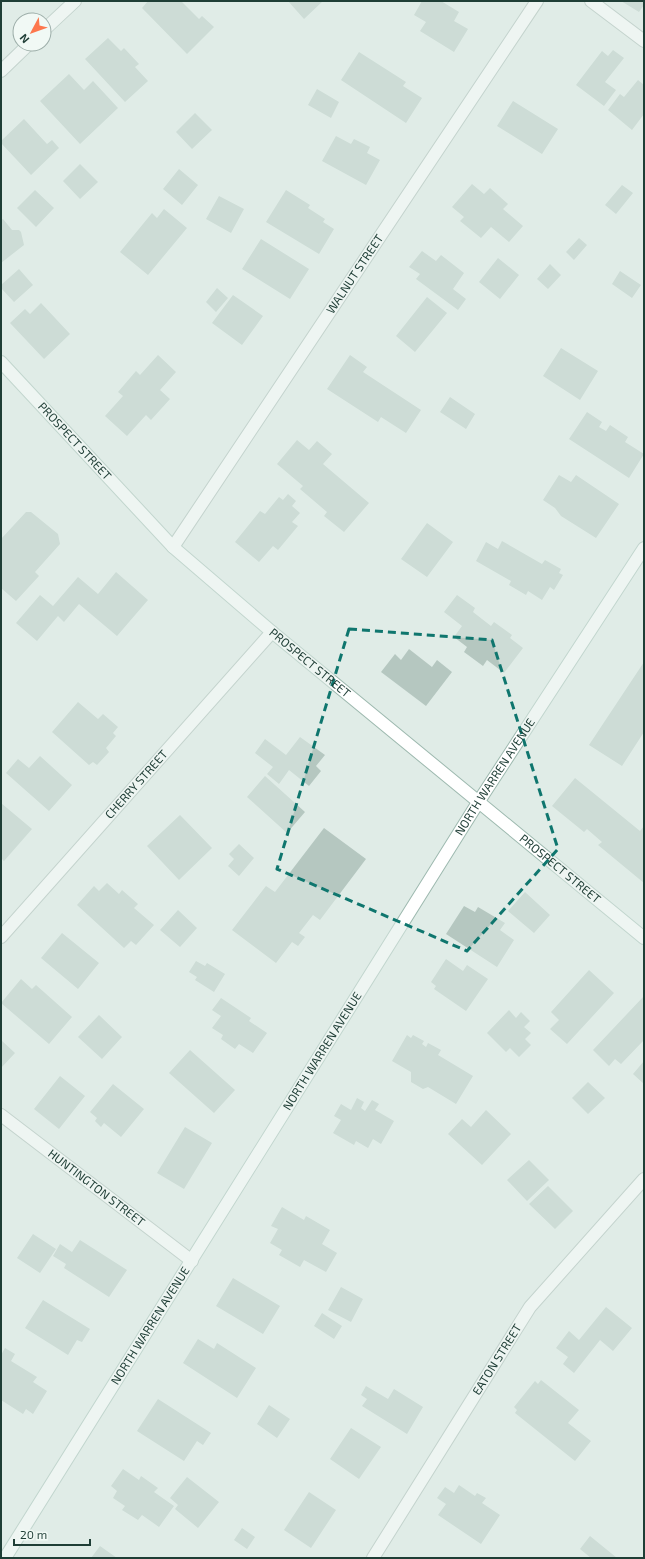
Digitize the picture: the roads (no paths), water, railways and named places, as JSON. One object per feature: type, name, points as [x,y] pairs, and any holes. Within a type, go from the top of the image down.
[{"type":"street","points":[[52,23],[75,1]]},
{"type":"street","name":"WALNUT STREET","points":[[173,547],[537,1]]},
{"type":"street","points":[[591,1],[644,41]]},
{"type":"street","points":[[1,71],[21,52]]},
{"type":"street","name":"PROSPECT STREET","points":[[1,362],[173,547],[272,632],[644,938]]},
{"type":"street","name":"NORTH WARREN AVENUE","points":[[5,1558],[479,801],[644,548]]},
{"type":"street","name":"CHERRY STREET","points":[[1,937],[272,632]]},
{"type":"street","name":"HUNTINGTON STREET","points":[[1,1115],[192,1261]]},
{"type":"street","name":"EATON STREET","points":[[373,1558],[530,1307],[644,1179]]}]
